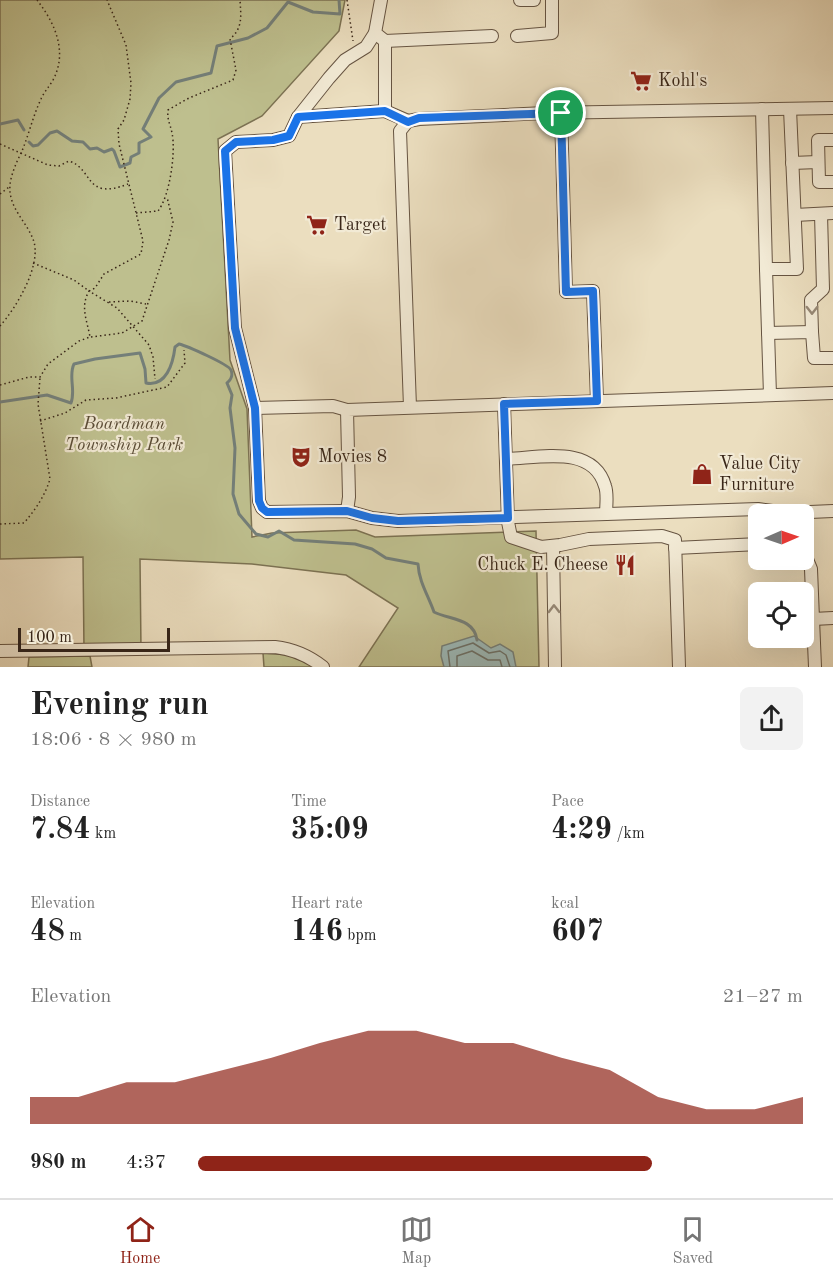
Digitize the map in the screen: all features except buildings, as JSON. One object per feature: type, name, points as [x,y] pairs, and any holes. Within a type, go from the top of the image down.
[{"type":"street","points":[[381,0],[380,37],[385,111]]},
{"type":"street","points":[[520,0],[534,0]]},
{"type":"street","points":[[517,36],[552,33],[552,0]]},
{"type":"street","points":[[492,36],[380,37],[345,60],[298,117],[289,136],[273,140],[236,142],[225,151],[235,328],[255,408],[259,501],[262,508],[267,512],[347,511],[372,518],[398,521],[758,508],[787,513],[833,512]]},
{"type":"street","points":[[766,269],[797,269],[790,108]]},
{"type":"street","points":[[410,407],[400,131],[408,122],[419,118],[561,113],[833,108]]},
{"type":"street","points":[[762,109],[771,395]]},
{"type":"street","points":[[298,117],[385,111],[408,122]]},
{"type":"street","points":[[561,113],[566,292],[593,291],[597,401]]},
{"type":"street","points":[[833,140],[818,140],[819,182],[833,182]]},
{"type":"street","points":[[792,163],[818,162]]},
{"type":"street","points":[[795,215],[827,213],[828,281],[811,300],[812,332],[814,358],[833,358]]},
{"type":"street","points":[[768,333],[812,332]]},
{"type":"street","points":[[255,408],[333,406],[347,410],[833,393]]},
{"type":"street","points":[[504,404],[508,518],[511,537],[541,547],[589,539],[662,536],[675,540],[679,667]]},
{"type":"street","points":[[347,410],[349,497],[347,511]]},
{"type":"street","points":[[506,459],[574,456],[593,465],[606,486],[606,514]]},
{"type":"street","points":[[675,548],[748,545]]},
{"type":"street","points":[[553,546],[555,667]]},
{"type":"street","points":[[814,619],[833,618]]},
{"type":"street","points":[[814,643],[815,667]]},
{"type":"street","points":[[0,651],[275,647],[308,656],[323,667]]},
{"type":"path","points":[[0,326],[19,300],[33,263],[35,250],[33,239],[15,209],[10,186],[40,100],[56,72],[60,53],[54,28],[37,0]]},
{"type":"path","points":[[90,337],[84,316],[84,304],[89,291],[95,288],[104,274],[141,254],[143,241],[119,144],[118,129],[124,120],[130,99],[131,83],[126,45],[107,0]]},
{"type":"path","points":[[136,213],[158,211],[163,205],[171,166],[172,132],[167,120],[168,110],[189,98],[233,80],[236,70],[230,39],[237,33],[242,18],[240,0]]},
{"type":"path","points":[[347,0],[353,43],[358,52]]},
{"type":"path","points":[[0,144],[48,165],[59,166],[69,161],[77,164],[92,184],[103,188],[121,187],[129,183]]},
{"type":"path","points":[[0,194],[10,186]]},
{"type":"path","points":[[0,524],[24,523],[46,490],[50,479],[38,404],[40,377],[48,364],[79,341],[90,337],[122,333],[142,321],[173,222],[166,194]]},
{"type":"path","points":[[33,263],[74,280],[97,298],[117,308],[149,345],[153,357],[154,379]]},
{"type":"path","points":[[108,303],[130,301],[147,304]]},
{"type":"path","points":[[40,421],[65,413],[86,400],[116,398],[167,387],[184,363],[184,350]]},
{"type":"path","points":[[0,385],[29,377],[40,377]]},
{"type":"green space","name":"Boardman Township Park","points":[[0,0],[345,0],[339,31],[262,116],[218,139],[230,360],[247,409],[252,537],[272,533],[356,530],[375,537],[536,531],[539,667],[359,667],[398,608],[346,575],[252,564],[140,559],[141,649],[84,650],[83,557],[0,559]]},
{"type":"green space","points":[[263,653],[289,655],[315,667],[264,667]]},
{"type":"green space","points":[[90,656],[92,667],[28,667],[29,657]]},
{"type":"water","points":[[474,636],[491,648],[500,644],[513,652],[516,667],[444,667],[441,656],[442,646]]},
{"type":"waterway","points":[[29,142],[33,146],[38,145],[50,133],[57,131],[72,141],[83,142],[90,149],[97,148],[104,152],[112,149],[120,167],[130,163],[131,157],[139,153],[139,143],[151,137],[143,129],[159,98],[176,82],[211,73],[217,46],[248,38],[267,28],[288,2],[313,12],[340,14],[339,0]]},
{"type":"waterway","points":[[0,124],[18,120],[24,130]]},
{"type":"waterway","points":[[0,402],[47,395],[71,403],[74,364],[95,359],[140,353],[146,383],[153,383],[163,378],[170,367],[175,347],[179,344],[215,360],[232,372],[227,383],[232,395],[230,408],[235,448],[233,494],[239,514],[256,534],[268,537],[279,531],[294,540],[355,544],[372,549],[386,558],[418,564],[422,583],[434,612],[471,627],[477,640]]},
{"type":"place","name":"Kohl's","points":[[641,81]]},
{"type":"place","name":"Target","points":[[317,225]]},
{"type":"place","name":"Movies 8","points":[[301,457]]},
{"type":"place","name":"Value City Furniture","points":[[702,474]]},
{"type":"place","name":"Chuck E. Cheese","points":[[625,565]]},
{"type":"route","points":[[385,111],[408,122],[419,118],[561,113],[566,292],[593,291],[597,401],[504,404],[508,518],[398,521],[372,518],[347,511],[267,512],[259,501],[255,408],[235,328],[225,151],[236,142],[273,140],[289,136],[298,117],[385,111]]}]
